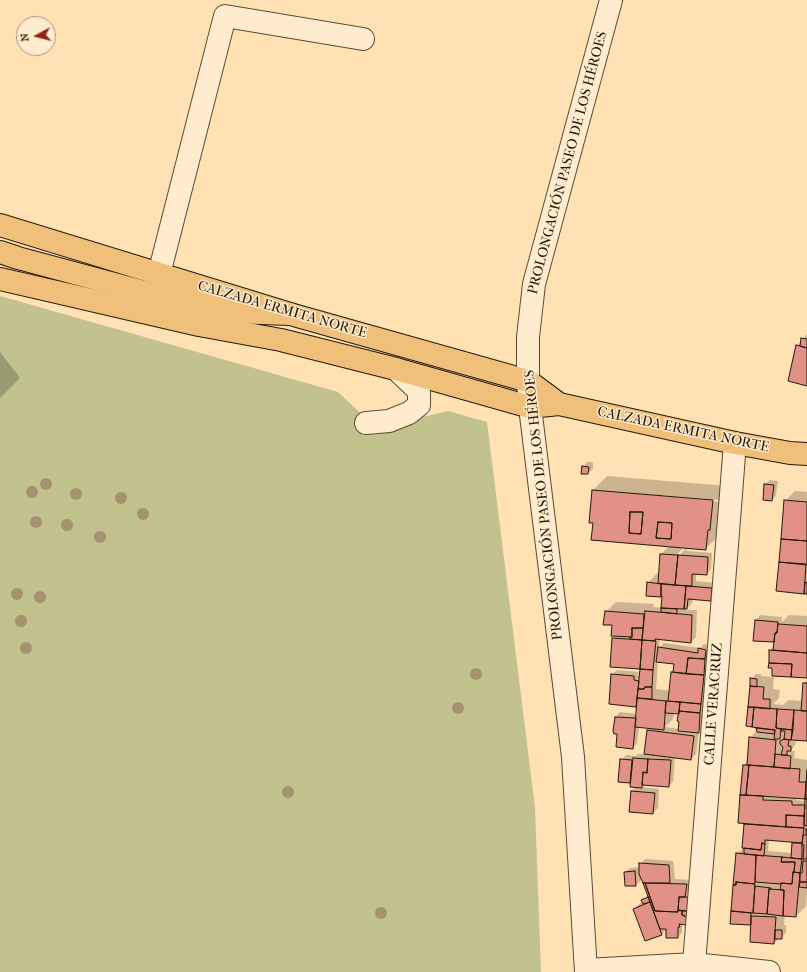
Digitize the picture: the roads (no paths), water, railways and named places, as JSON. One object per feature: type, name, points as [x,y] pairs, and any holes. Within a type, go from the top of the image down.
[{"type":"main road","name":"CALZADA ERMITA NORTE","points":[[0,225],[290,314],[528,381],[559,404]]},
{"type":"main road","points":[[0,252],[152,294],[232,312],[290,314]]},
{"type":"main road","name":"CALZADA ERMITA NORTE","points":[[0,279],[199,325],[281,340],[396,368],[530,407],[559,404],[735,443],[807,454]]},
{"type":"street","name":"PROLONGACIÓN PASEO DE LOS HÉROES","points":[[586,971],[573,757],[530,407],[528,381],[528,338],[534,284],[611,0]]},
{"type":"street","points":[[159,274],[225,16],[363,39]]},
{"type":"street","points":[[366,424],[389,421],[409,413],[419,404],[419,391],[396,368]]},
{"type":"street","name":"CALLE VERACRUZ","points":[[694,964],[735,443]]},
{"type":"street","points":[[586,971],[694,964],[769,972]]}]
